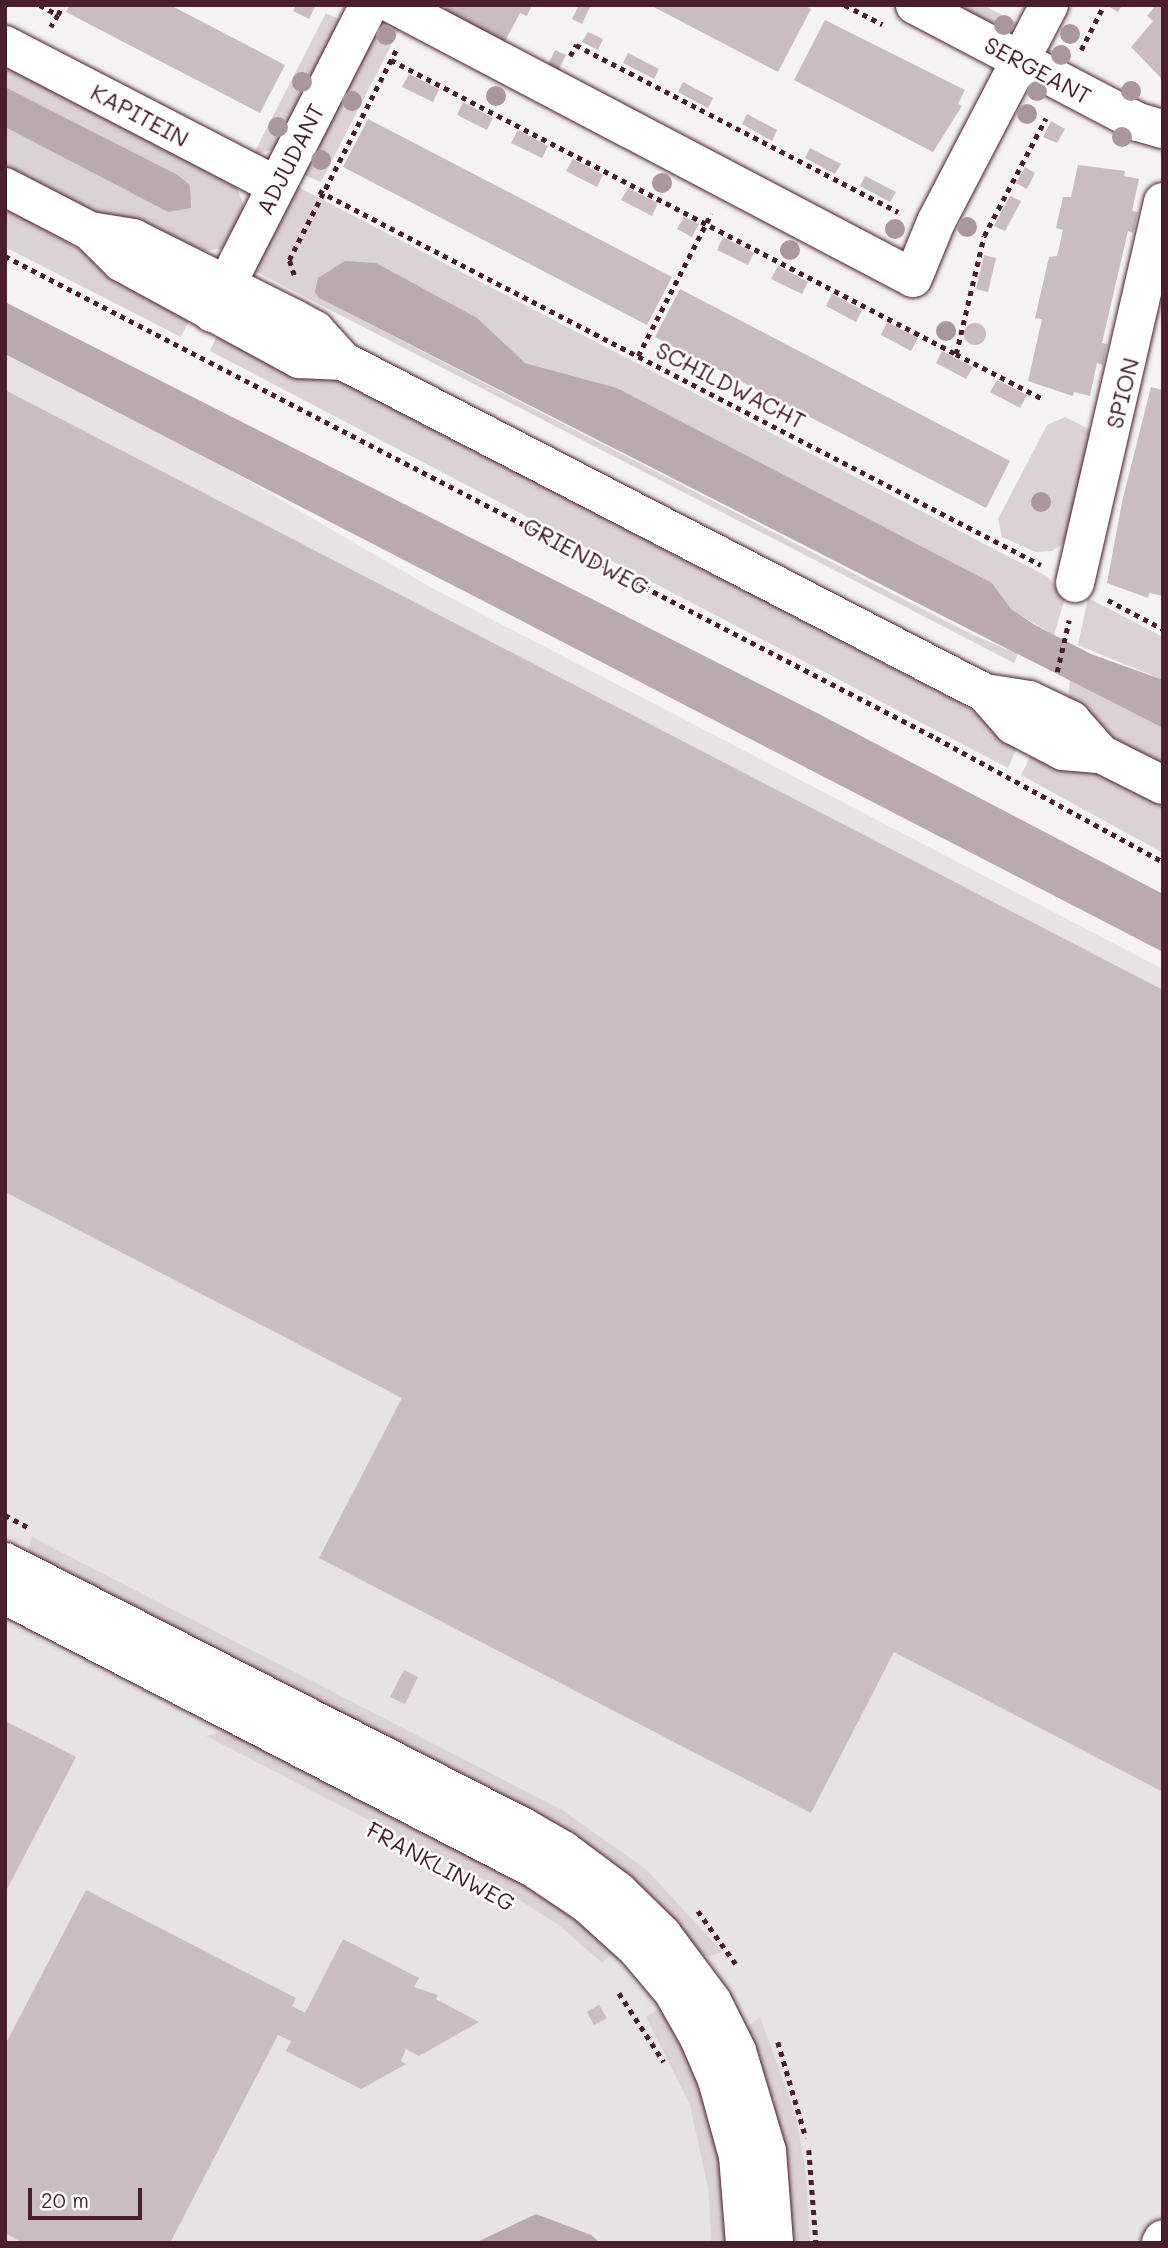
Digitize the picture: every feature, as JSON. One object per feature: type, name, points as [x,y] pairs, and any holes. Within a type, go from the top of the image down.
[{"type":"street","name":"SERGEANT","points":[[915,5],[1138,122],[1163,129]]},
{"type":"street","points":[[380,8],[553,88],[730,178],[914,278],[933,230],[1049,5]]},
{"type":"street","name":"ADJUDANT","points":[[219,298],[279,179],[380,8]]},
{"type":"street","name":"KAPITEIN","points":[[5,45],[279,179]]},
{"type":"street","points":[[5,187],[90,231],[121,262],[219,298],[287,334],[299,359],[343,361],[985,693],[1013,725],[1063,751],[1101,754],[1163,785]]},
{"type":"street","name":"SPION","points":[[1075,583],[1163,202]]},
{"type":"street","name":"FRANKLINWEG","points":[[5,1562],[195,1677],[535,1869],[586,1903],[636,1948],[673,1992],[717,2080],[738,2156],[745,2243]]},
{"type":"street","name":"FRANKLINWEG","points":[[5,1595],[195,1677],[563,1850],[618,1891],[662,1934],[712,2001],[737,2051],[767,2151],[774,2243]]},
{"type":"path","points":[[58,15],[62,5]]},
{"type":"path","points":[[1080,51],[1104,5]]},
{"type":"path","points":[[261,387],[303,302],[289,260],[322,192],[380,8]]},
{"type":"path","points":[[553,88],[576,45],[933,230]]},
{"type":"path","points":[[638,356],[730,178]]},
{"type":"path","name":"SCHILDWACHT","points":[[279,179],[322,192],[1163,629]]},
{"type":"path","name":"GRIENDWEG","points":[[5,256],[936,738],[1163,862]]},
{"type":"path","points":[[956,354],[1043,399]]},
{"type":"path","points":[[1057,675],[1069,622]]},
{"type":"path","points":[[616,1989],[666,2066]]},
{"type":"shaded area","points":[[947,5],[983,5],[1019,24],[1012,39]]},
{"type":"shaded area","points":[[326,13],[345,22],[276,149],[253,155]]},
{"type":"shaded area","points":[[384,16],[401,26],[321,182],[302,174]]},
{"type":"shaded area","points":[[5,62],[237,188],[243,204],[241,220],[221,249],[194,252],[109,219],[5,166],[5,127],[168,212],[176,174],[5,87]]},
{"type":"shaded area","points":[[5,87],[176,174],[190,185],[191,208],[168,212],[5,127]]},
{"type":"shaded area","points":[[296,186],[1048,577],[1065,598],[1054,635],[1010,609],[992,583],[617,388],[525,363],[502,343],[319,298],[971,634],[1018,654],[1014,663],[253,270]]},
{"type":"shaded area","points":[[5,206],[192,315],[181,337],[5,247]]},
{"type":"shaded area","points":[[345,261],[376,263],[477,318],[525,363],[617,388],[992,583],[1011,609],[1035,625],[1091,654],[1163,680],[1163,728],[319,298],[315,292],[318,278]]},
{"type":"shaded area","points":[[5,302],[821,715],[1163,894],[1163,952],[5,354]]},
{"type":"shaded area","points":[[221,327],[331,376],[962,704],[1018,745],[1008,768],[210,351]]},
{"type":"shaded area","points":[[5,339],[432,588],[1163,969],[1163,2243],[600,2243],[536,2214],[475,2243],[5,2243]]},
{"type":"shaded area","points":[[1065,417],[1093,431],[1067,541],[1052,551],[1035,552],[1002,537],[998,519],[1047,425]]},
{"type":"shaded area","points":[[1088,598],[1163,637],[1163,680],[1078,645]]},
{"type":"shaded area","points":[[1070,680],[1163,728],[1163,766],[1103,734],[1068,702]]},
{"type":"shaded area","points":[[1032,753],[1091,770],[1163,807],[1163,853],[1021,775]]},
{"type":"shaded area","points":[[32,1537],[562,1810],[647,1870],[722,1952],[701,1959],[27,1552]]},
{"type":"shaded area","points":[[226,1731],[553,1892],[613,1952],[602,1963],[560,1926],[504,1890],[206,1736]]},
{"type":"shaded area","points":[[667,2004],[703,2072],[735,2243],[711,2243],[709,2192],[690,2105],[646,2017]]},
{"type":"shaded area","points":[[760,2017],[796,2116],[806,2175],[810,2243],[785,2243],[745,2029]]},
{"type":"shaded area","points":[[536,2214],[591,2235],[600,2243],[475,2243]]},
{"type":"building","points":[[70,5],[170,5],[285,65],[260,113],[66,12]]},
{"type":"building","points":[[296,5],[315,7],[309,19],[293,11]]},
{"type":"building","points":[[447,5],[532,5],[527,16],[520,13],[504,43],[444,11]]},
{"type":"building","points":[[579,5],[591,5],[582,24],[572,19]]},
{"type":"building","points":[[650,5],[804,5],[811,9],[778,72]]},
{"type":"building","points":[[1106,5],[1122,5],[1118,12]]},
{"type":"building","points":[[1156,5],[1163,5],[1163,80],[1131,47],[1153,21],[1147,16]]},
{"type":"building","points":[[825,20],[965,90],[958,104],[962,106],[933,152],[794,80]]},
{"type":"building","points":[[588,32],[603,39],[598,50],[582,42]]},
{"type":"building","points":[[555,50],[566,55],[558,71],[548,65]]},
{"type":"building","points":[[628,53],[659,69],[654,79],[623,63]]},
{"type":"building","points":[[409,74],[439,89],[433,102],[402,87]]},
{"type":"building","points":[[683,82],[713,98],[708,108],[678,92]]},
{"type":"building","points":[[463,102],[493,118],[487,130],[457,115]]},
{"type":"building","points":[[747,114],[777,130],[772,141],[742,124]]},
{"type":"building","points":[[368,119],[672,277],[647,325],[343,167]]},
{"type":"building","points":[[1051,121],[1065,129],[1057,143],[1043,137]]},
{"type":"building","points":[[518,130],[548,146],[542,158],[511,143]]},
{"type":"building","points":[[810,148],[841,164],[835,174],[805,158]]},
{"type":"building","points":[[573,159],[603,175],[597,187],[566,171]]},
{"type":"building","points":[[1078,165],[1125,171],[1124,176],[1139,179],[1132,211],[1138,212],[1133,233],[1128,231],[1102,343],[1107,344],[1103,365],[1097,363],[1090,396],[1074,392],[1073,396],[1028,381],[1042,319],[1035,318],[1049,257],[1057,256],[1063,230],[1056,228],[1063,197],[1071,197]]},
{"type":"building","points":[[1025,167],[1035,173],[1027,189],[1016,183]]},
{"type":"building","points":[[865,176],[896,192],[890,202],[860,186]]},
{"type":"building","points":[[628,188],[658,203],[652,216],[621,200]]},
{"type":"building","points":[[1010,196],[1021,201],[1005,231],[994,226]]},
{"type":"building","points":[[684,217],[699,224],[692,237],[677,229]]},
{"type":"building","points":[[723,237],[754,253],[748,265],[717,250]]},
{"type":"building","points":[[984,255],[996,258],[988,292],[976,289]]},
{"type":"building","points":[[778,266],[808,282],[802,294],[771,279]]},
{"type":"building","points":[[680,289],[1010,461],[986,508],[655,337]]},
{"type":"building","points":[[832,294],[862,310],[856,322],[826,306]]},
{"type":"building","points":[[887,322],[918,338],[911,351],[881,335]]},
{"type":"building","points":[[975,323],[983,326],[986,334],[983,342],[975,345],[967,342],[964,334],[967,326]]},
{"type":"building","points":[[942,351],[973,367],[966,379],[936,363]]},
{"type":"building","points":[[997,380],[1027,395],[1020,408],[990,392]]},
{"type":"building","points":[[1151,387],[1163,390],[1163,596],[1149,593],[1148,598],[1107,583],[1122,502]]},
{"type":"building","points":[[5,390],[1163,990],[1163,1792],[894,1652],[811,1813],[319,1558],[402,1398],[5,1192]]},
{"type":"building","points":[[404,1670],[418,1677],[405,1704],[390,1697]]},
{"type":"building","points":[[5,1721],[76,1757],[5,1893]]},
{"type":"building","points":[[86,1890],[296,1998],[292,2006],[305,2013],[343,1939],[419,1978],[414,1987],[438,1995],[436,1999],[479,2022],[419,2056],[406,2049],[401,2061],[406,2064],[361,2089],[286,2051],[291,2041],[278,2035],[170,2243],[23,2243],[5,2233],[5,2045]]},
{"type":"building","points":[[599,2005],[607,2018],[594,2025],[587,2012]]}]
